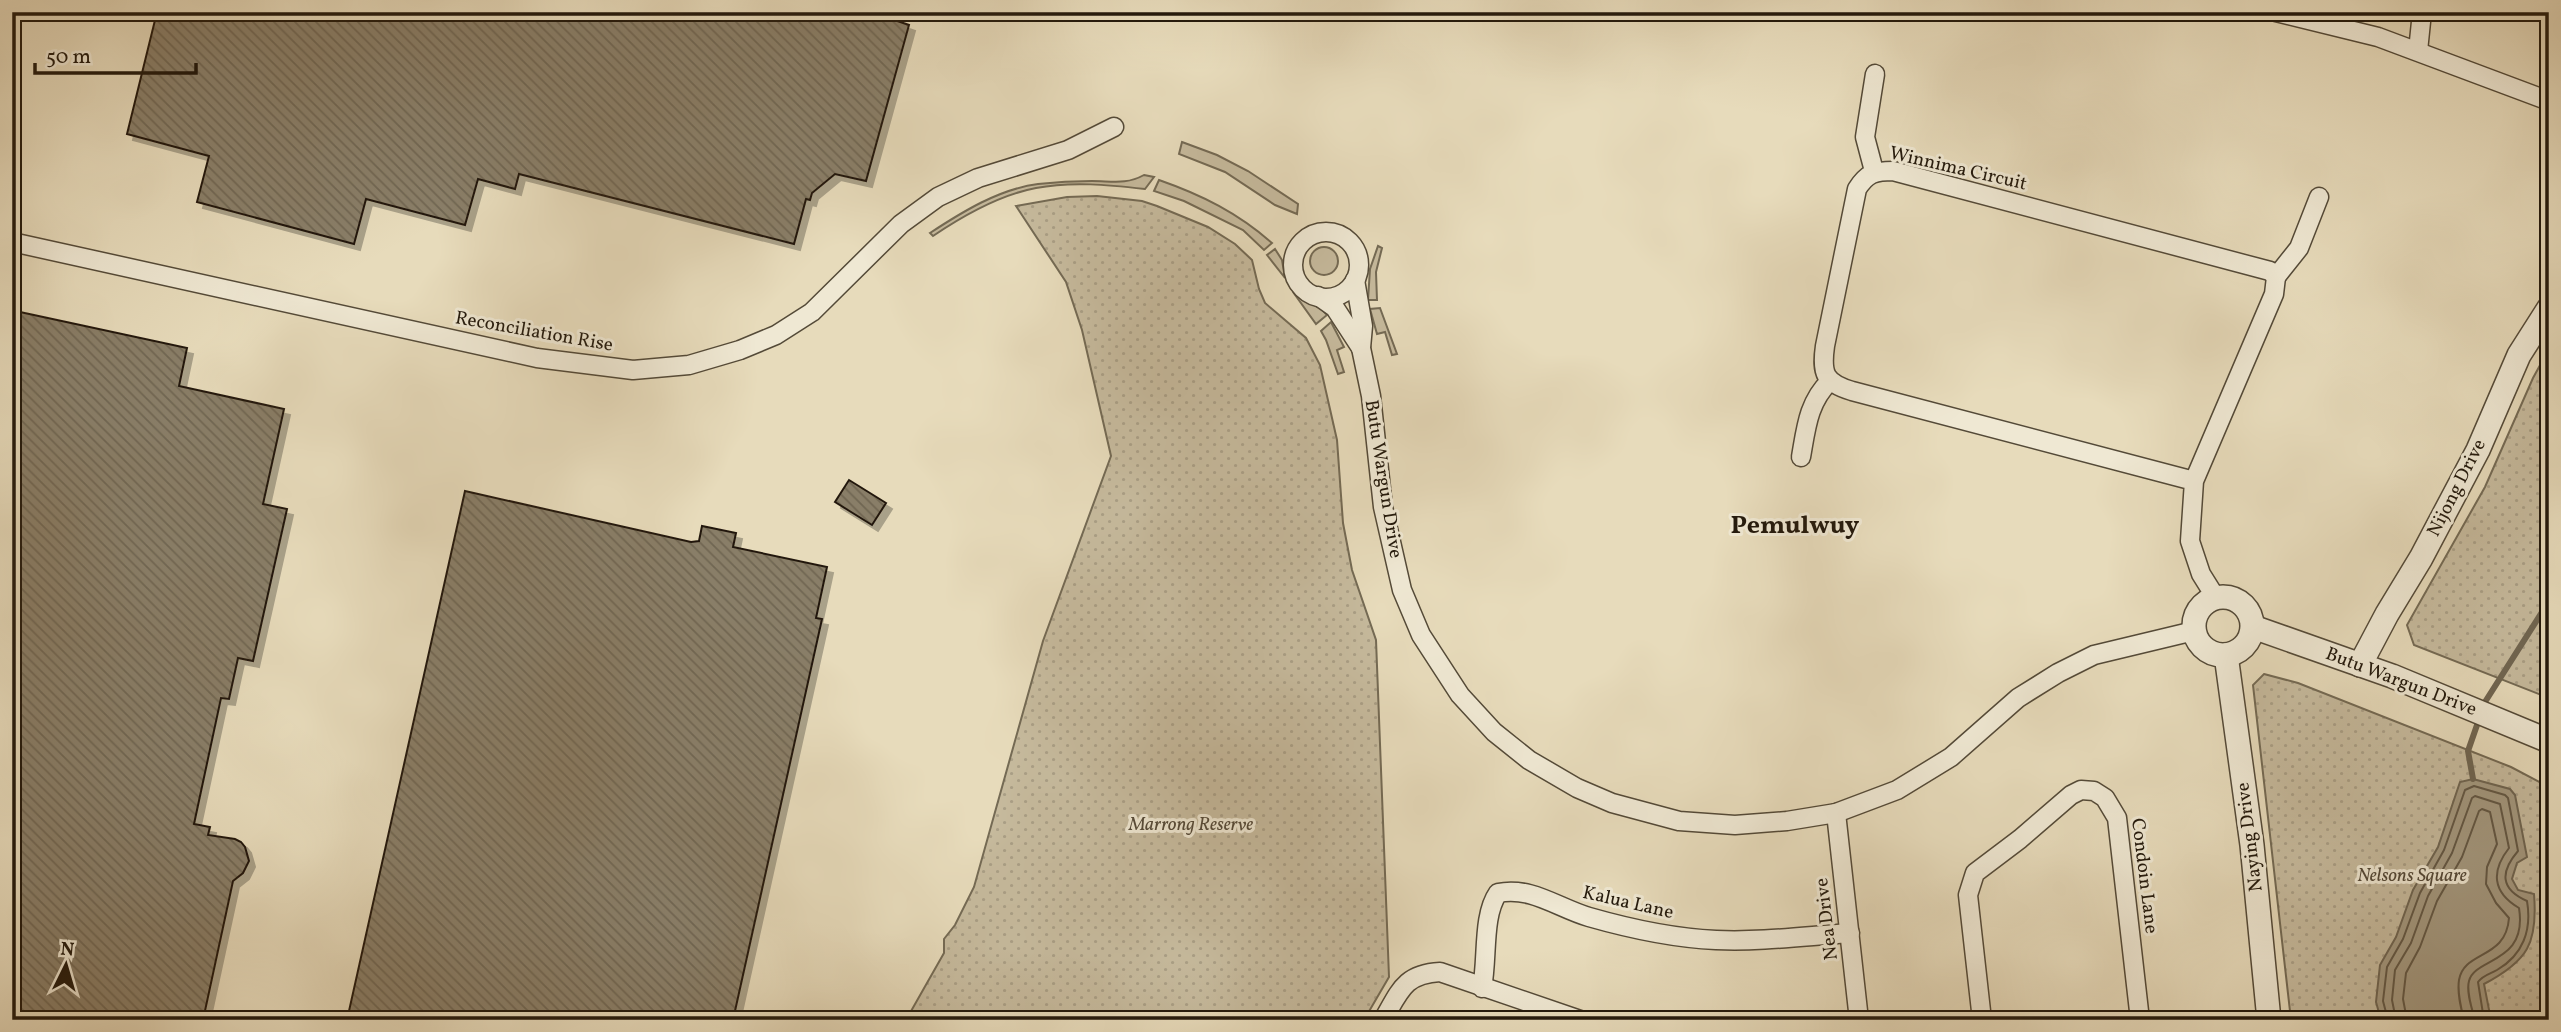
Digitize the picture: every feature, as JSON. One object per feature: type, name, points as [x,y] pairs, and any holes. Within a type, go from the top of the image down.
[{"type":"street","points":[[2276,12],[2378,37],[2549,101]]},
{"type":"street","points":[[2418,51],[2423,12]]},
{"type":"street","points":[[1874,172],[1865,137],[1875,74]]},
{"type":"street","name":"Reconciliation Rise","points":[[12,242],[537,358],[633,370],[689,365],[740,350],[776,335],[812,312],[901,224],[938,197],[978,178],[1068,150],[1114,127]]},
{"type":"street","name":"Winnima Circuit","points":[[1830,381],[1823,362],[1825,346],[1854,202],[1864,177],[1874,172],[1893,171],[2245,262],[2270,271],[2276,277]]},
{"type":"street","points":[[2216,598],[2201,574],[2190,541],[2194,481],[2274,294],[2276,277],[2299,248],[2319,197]]},
{"type":"street","name":"Butu Wargun Drive","points":[[1361,348],[1335,308],[1308,292],[1294,275],[1295,253],[1308,236],[1329,232],[1340,235],[1348,241],[1358,259],[1355,280],[1363,326],[1361,348],[1371,396],[1383,507],[1402,590],[1421,635],[1460,695],[1494,732],[1529,760],[1577,788],[1612,803],[1679,821],[1735,825],[1787,821],[1836,813],[1897,790],[1951,757],[2018,698],[2058,673],[2094,655],[2194,631]]},
{"type":"street","points":[[1318,296],[1340,294],[1355,280]]},
{"type":"street","name":"Nijong Drive","points":[[2360,665],[2478,450],[2519,355],[2549,308]]},
{"type":"street","points":[[1801,457],[1811,407],[1830,381],[1839,387],[1866,395],[2194,481]]},
{"type":"street","points":[[2227,597],[2246,607],[2253,627],[2245,646],[2226,655],[2205,649],[2194,631],[2199,610],[2216,598],[2227,597]]},
{"type":"street","name":"Butu Wargun Drive","points":[[2253,627],[2392,676],[2549,741]]},
{"type":"street","name":"Naying Drive","points":[[2226,655],[2252,845],[2269,1020]]},
{"type":"street","name":"Condoin Lane","points":[[1982,1020],[1968,895],[1975,873],[2071,795],[2081,790],[2094,791],[2105,798],[2117,818],[2140,1020]]},
{"type":"street","name":"Nea Drive","points":[[1836,813],[1859,1020]]},
{"type":"street","name":"Kalua Lane","points":[[1482,988],[1487,966],[1488,913],[1498,893],[1510,890],[1523,890],[1572,912],[1629,929],[1670,936],[1715,940],[1766,940],[1850,933]]},
{"type":"street","points":[[1383,1020],[1404,984],[1413,977],[1440,972],[1535,1013],[1580,1020]]},
{"type":"green space","points":[[1182,142],[1217,155],[1248,171],[1298,204],[1297,214],[1275,205],[1225,172],[1179,154]]},
{"type":"green space","points":[[1144,175],[1154,177],[1145,189],[1077,184],[1022,191],[982,207],[933,236],[930,233],[981,202],[1023,187],[1065,182],[1125,181]]},
{"type":"green space","points":[[1159,180],[1219,206],[1272,243],[1264,250],[1243,230],[1184,201],[1154,191]]},
{"type":"green space","name":"Marrong Reserve","points":[[1097,196],[1142,201],[1157,206],[1208,227],[1235,244],[1252,260],[1265,303],[1306,338],[1320,365],[1337,440],[1343,523],[1352,570],[1376,640],[1389,977],[1364,1020],[906,1020],[944,953],[944,939],[955,925],[974,887],[1043,641],[1111,456],[1082,330],[1066,282],[1016,206],[1067,197]]},
{"type":"green space","points":[[1378,246],[1382,248],[1376,272],[1377,300],[1368,300],[1370,269]]},
{"type":"green space","points":[[1324,247],[1334,251],[1338,261],[1334,271],[1324,275],[1314,271],[1310,261],[1314,251]]},
{"type":"green space","points":[[1275,249],[1282,260],[1285,278],[1267,255]]},
{"type":"green space","points":[[1293,292],[1320,307],[1327,315],[1316,324]]},
{"type":"green space","points":[[1380,308],[1397,354],[1392,355],[1385,332],[1377,334],[1370,309]]},
{"type":"green space","points":[[1331,322],[1344,347],[1337,350],[1344,372],[1338,374],[1321,331]]},
{"type":"green space","points":[[2549,349],[2549,698],[2414,645],[2407,625],[2485,487],[2533,378]]},
{"type":"green space","name":"Nelsons Square","points":[[2264,674],[2298,683],[2511,767],[2549,787],[2549,1020],[2291,1020],[2253,685]]},
{"type":"water","points":[[2473,779],[2510,789],[2515,795],[2527,857],[2517,863],[2512,879],[2518,890],[2534,894],[2532,938],[2527,949],[2511,967],[2484,984],[2491,1020],[2381,1020],[2376,1002],[2380,965],[2396,937],[2413,890],[2438,847],[2460,782]]},
{"type":"building","points":[[157,12],[871,12],[909,25],[866,181],[835,174],[812,193],[810,200],[806,199],[794,244],[519,174],[515,189],[478,179],[465,225],[366,199],[354,244],[197,202],[209,156],[127,134]]},
{"type":"building","points":[[20,312],[187,348],[179,386],[284,409],[263,504],[287,509],[253,661],[238,658],[229,699],[221,698],[194,824],[210,827],[208,835],[241,842],[249,861],[243,873],[233,881],[203,1020],[12,1020],[12,348]]},
{"type":"building","points":[[849,480],[886,503],[872,525],[835,502]]},
{"type":"building","points":[[465,491],[691,542],[699,541],[702,526],[736,533],[733,547],[827,567],[816,618],[822,619],[733,1020],[347,1020]]},
{"type":"waterway","points":[[2473,779],[2468,751],[2485,702],[2549,601]]},
{"type":"district","name":"Pemulwuy","points":[[1795,526]]}]
